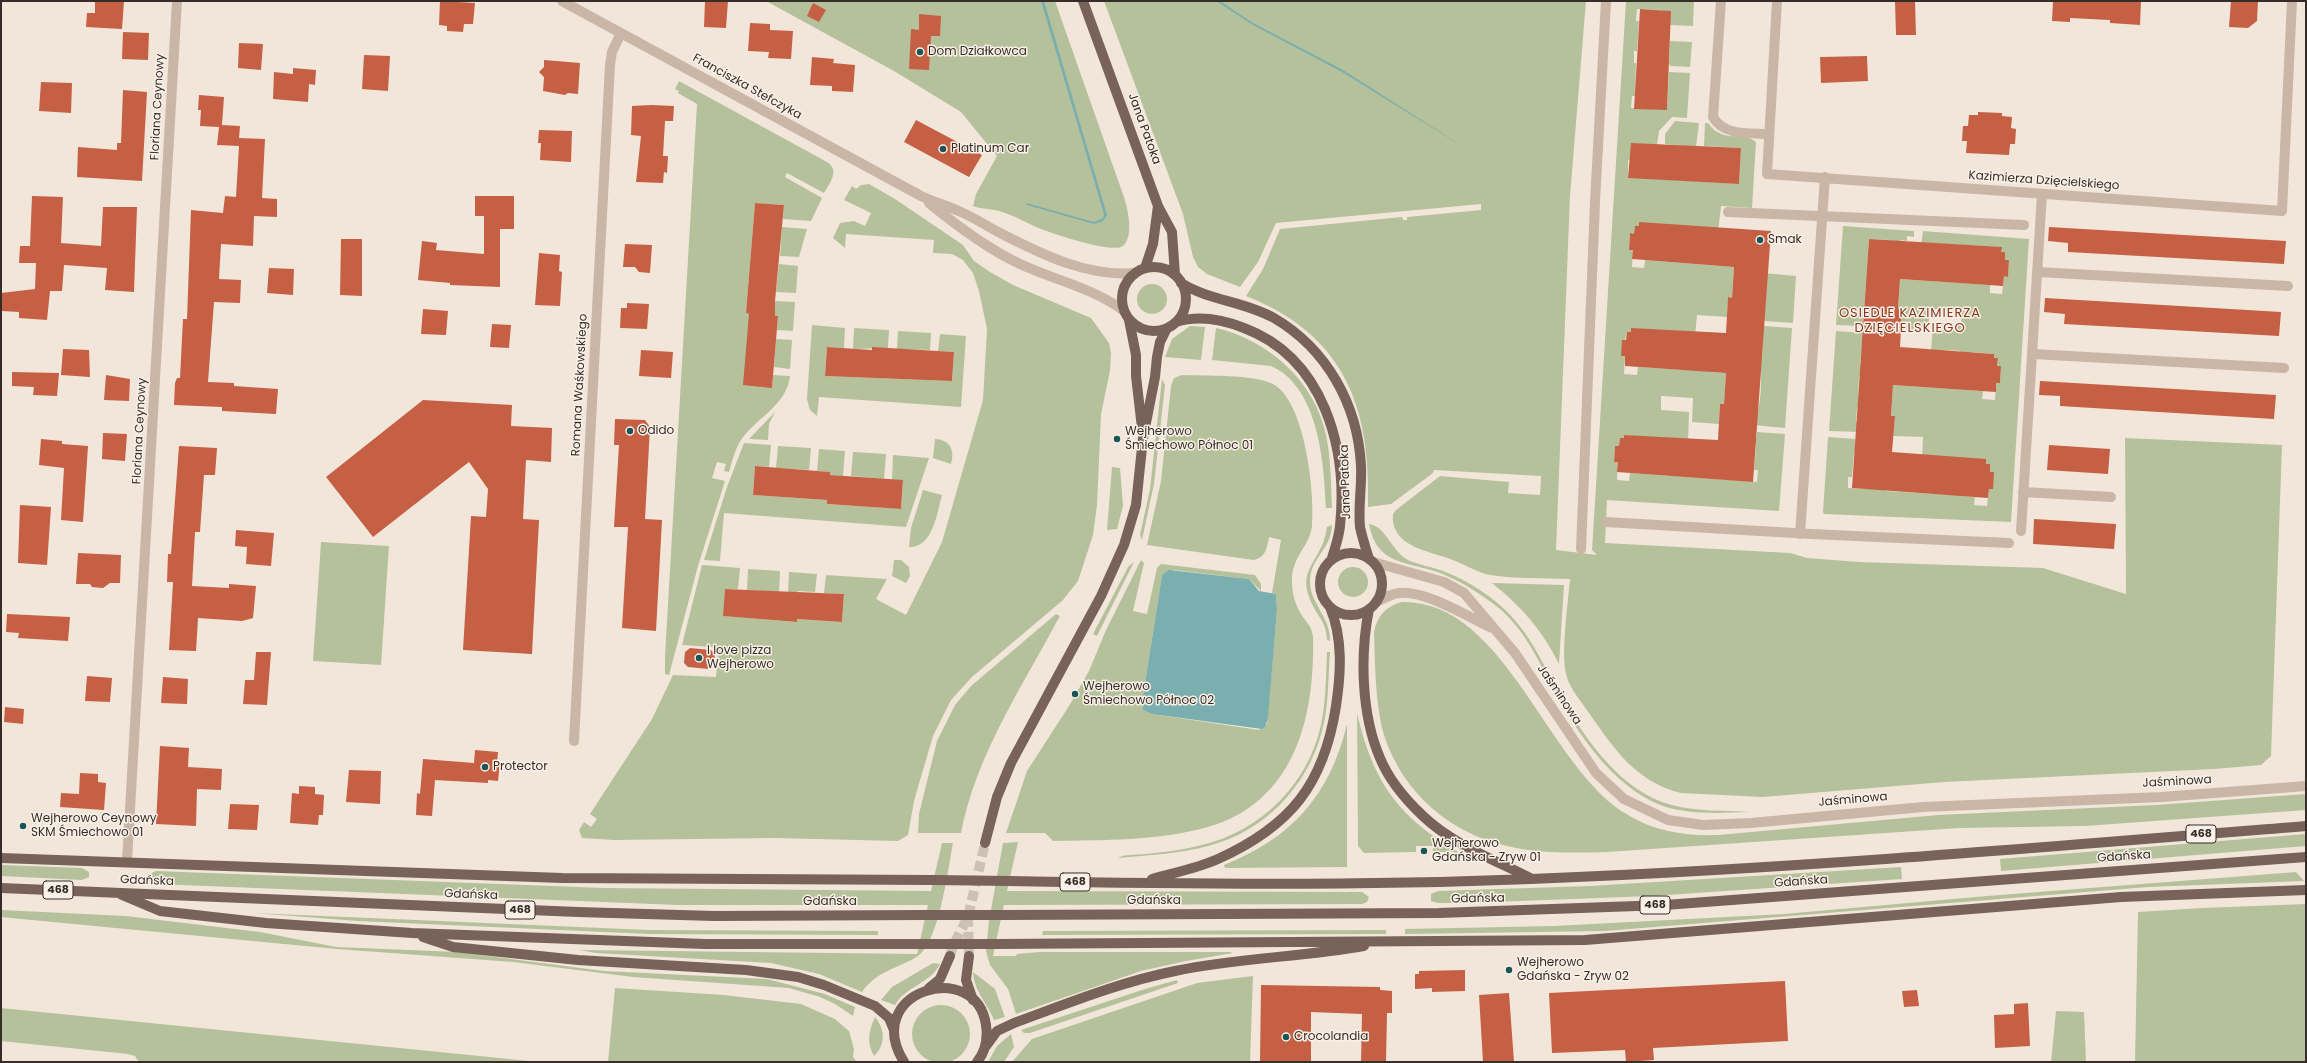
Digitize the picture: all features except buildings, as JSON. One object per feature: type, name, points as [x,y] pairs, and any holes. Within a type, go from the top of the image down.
[{"type":"main road","name":"Jana Patoka","points":[[1083,1],[1158,206],[1153,244],[1145,268]]},
{"type":"main road","points":[[1158,206],[1172,232],[1175,275]]},
{"type":"main road","points":[[985,843],[997,797],[1008,768],[1101,596],[1124,545],[1136,505],[1143,438],[1160,342],[1182,314],[1185,304],[1185,293],[1181,283],[1175,275],[1166,270],[1145,268],[1135,273],[1128,281],[1123,290],[1122,300],[1136,356],[1136,376],[1143,438]]},
{"type":"main road","name":"Jana Patoka","points":[[1181,283],[1195,292],[1252,306],[1274,318],[1296,332],[1327,365],[1340,385],[1356,429],[1361,465],[1360,527],[1371,560]]},
{"type":"main road","points":[[1126,315],[1137,326],[1147,330],[1157,331],[1172,325]]},
{"type":"main road","name":"Jana Patoka","points":[[1172,325],[1191,317],[1207,318],[1231,323],[1252,331],[1284,352],[1299,366],[1315,387],[1327,410],[1337,447],[1340,526],[1332,558]]},
{"type":"main road","points":[[1140,883],[1217,859],[1244,845],[1269,830],[1306,793],[1317,774],[1331,740],[1338,697],[1340,640],[1337,624],[1330,607],[1322,596],[1319,582],[1323,569],[1332,558],[1345,553],[1355,553],[1371,560],[1379,570],[1382,580],[1381,592],[1372,606],[1364,639],[1368,710],[1380,758],[1389,775],[1400,791],[1423,817],[1447,834],[1532,879]]},
{"type":"main road","points":[[1330,607],[1337,612],[1353,615],[1372,606]]},
{"type":"main road","name":"Gdańska","points":[[1,858],[127,861],[331,871],[562,878],[934,880],[1140,883],[1372,883],[1532,879],[1948,855],[2306,826]]},
{"type":"main road","name":"Gdańska","points":[[1,888],[669,915],[1439,913],[1657,905],[2306,857]]},
{"type":"main road","points":[[114,892],[160,911],[266,923],[412,933],[705,944],[995,944],[1585,940],[2121,897],[2306,890]]},
{"type":"main road","points":[[412,933],[453,947],[614,964],[746,970],[798,977],[824,985],[875,1006],[889,1018],[894,1030],[898,1052],[904,1062]]},
{"type":"main road","points":[[977,1062],[997,1031],[1014,1023],[1144,978],[1206,965],[1330,952],[1394,941]]},
{"type":"main road","points":[[894,1030],[897,1018],[906,1004],[919,993],[930,988],[940,979],[950,956]]},
{"type":"main road","points":[[968,956],[966,980],[973,1000]]},
{"type":"main road","points":[[930,988],[953,989],[964,993],[973,1000],[981,1010],[986,1021],[988,1034],[986,1046]]},
{"type":"street","name":"Floriana Ceynowy","points":[[127,861],[177,1]]},
{"type":"street","name":"Franciszka Stefczyka","points":[[562,1],[921,196],[962,212],[1017,241],[1061,260],[1099,273],[1135,273]]},
{"type":"street","points":[[1581,549],[1595,202],[1606,1]]},
{"type":"street","points":[[1721,1],[1713,117],[1722,128],[1731,131],[1768,134]]},
{"type":"street","name":"Kazimierza Dzięcielskiego","points":[[1777,1],[1768,134],[1767,174],[2282,211],[2292,1]]},
{"type":"street","name":"Romana Waśkowskiego","points":[[574,741],[610,65],[612,52],[621,33]]},
{"type":"street","points":[[1800,534],[1825,177]]},
{"type":"street","points":[[2020,531],[2042,194]]},
{"type":"street","name":"Franciszka Stefczyka","points":[[921,196],[953,223],[1008,258],[1048,276],[1093,292],[1126,315]]},
{"type":"street","points":[[1728,212],[2024,225]]},
{"type":"street","points":[[1008,258],[1017,241]]},
{"type":"street","points":[[2038,272],[2288,286]]},
{"type":"street","points":[[2032,354],[2284,368]]},
{"type":"street","points":[[2023,492],[2111,497]]},
{"type":"street","points":[[1606,522],[1800,534],[2009,543]]},
{"type":"street","name":"Jaśminowa","points":[[1371,560],[1444,582],[1464,593],[1480,609],[1492,628],[1515,653],[1583,755],[1609,787],[1638,808],[1681,823],[1703,825],[1751,823],[1923,807],[2161,797],[2306,786]]},
{"type":"street","name":"Jaśminowa","points":[[1372,606],[1400,593],[1414,595],[1440,603],[1492,628]]},
{"type":"green space","points":[[766,1],[1055,1],[1125,200],[1129,224],[1126,242],[1123,246],[1117,248],[1070,239],[998,211],[973,206],[976,194],[997,156],[961,112],[894,71]]},
{"type":"green space","points":[[1104,1],[1586,1],[1570,196],[1556,550],[1597,555],[1592,550],[1626,1],[1694,1],[1693,26],[1670,25],[1662,10],[1637,9],[1636,21],[1639,21],[1637,51],[1634,51],[1634,63],[1636,63],[1635,96],[1632,96],[1631,108],[1667,110],[1669,72],[1690,73],[1687,118],[1672,117],[1659,131],[1657,145],[1628,160],[1628,177],[1739,184],[1741,148],[1704,146],[1705,123],[1708,123],[1720,134],[1745,137],[1756,142],[1752,208],[1721,206],[1718,232],[1639,223],[1639,226],[1635,226],[1634,234],[1630,234],[1629,250],[1633,250],[1632,267],[1644,268],[1645,260],[1734,267],[1732,298],[1728,298],[1727,317],[1697,315],[1695,336],[1631,328],[1631,332],[1627,332],[1621,356],[1625,356],[1624,374],[1637,375],[1638,367],[1685,370],[1708,368],[1708,372],[1726,373],[1724,404],[1720,404],[1719,424],[1692,422],[1693,398],[1661,396],[1661,410],[1689,412],[1688,443],[1624,435],[1624,438],[1620,438],[1619,446],[1615,446],[1614,462],[1618,462],[1617,480],[1629,481],[1630,473],[1757,482],[1758,470],[1754,470],[1756,447],[1752,437],[1757,437],[1757,432],[1785,434],[1779,511],[1607,500],[1605,543],[1790,553],[1807,558],[1859,562],[2043,568],[2126,594],[2125,438],[2282,445],[2271,756],[2261,765],[2214,769],[1944,782],[1763,797],[1681,793],[1665,788],[1651,781],[1617,751],[1570,684],[1566,674],[1564,653],[1570,579],[1510,577],[1485,574],[1453,560],[1413,546],[1398,534],[1394,525],[1393,514],[1396,510],[1440,476],[1509,482],[1508,493],[1540,495],[1542,459],[1541,476],[1434,470],[1433,473],[1391,504],[1368,507],[1368,471],[1364,437],[1357,406],[1345,378],[1328,353],[1307,331],[1280,312],[1246,296],[1263,269],[1280,229],[1402,217],[1403,220],[1407,220],[1407,217],[1481,210],[1481,204],[1276,223],[1258,262],[1240,287],[1207,274],[1198,267],[1193,257],[1183,214]]},
{"type":"green space","points":[[1670,41],[1692,42],[1690,67],[1671,66],[1669,64]]},
{"type":"green space","points":[[679,81],[827,162],[833,169],[833,177],[824,193],[787,173],[785,177],[822,198],[811,221],[783,219],[784,205],[755,203],[746,313],[749,314],[772,388],[773,375],[790,376],[788,386],[777,403],[747,432],[741,440],[735,451],[729,472],[724,471],[726,464],[717,462],[712,478],[725,481],[698,566],[669,675],[665,674],[665,656],[697,104],[678,93],[679,91],[675,89]]},
{"type":"green space","points":[[1675,121],[1699,123],[1696,147],[1665,144],[1665,134]]},
{"type":"green space","points":[[869,184],[895,199],[963,245],[974,261],[990,272],[1013,285],[1091,318],[1109,343],[1111,353],[1110,371],[1101,414],[1097,505],[1093,535],[1078,581],[1063,600],[972,677],[951,700],[933,736],[914,801],[908,835],[898,841],[775,838],[614,840],[582,838],[579,830],[584,822],[591,827],[597,819],[590,814],[652,719],[673,675],[716,677],[718,653],[712,647],[682,645],[702,565],[740,568],[738,589],[725,589],[724,616],[796,622],[797,619],[842,622],[844,594],[824,593],[826,575],[887,579],[876,599],[906,615],[942,542],[983,400],[987,329],[979,291],[973,273],[963,260],[952,254],[933,253],[934,240],[846,234],[845,248],[833,238],[840,223],[854,221],[865,226],[871,213],[844,200],[852,186],[856,189],[861,185]]},
{"type":"green space","points":[[1843,226],[1914,231],[1914,237],[1907,236],[1907,241],[1901,240],[1900,244],[1890,244],[1890,240],[1869,239],[1863,326],[1836,325]]},
{"type":"green space","points":[[782,227],[807,229],[799,257],[780,256]]},
{"type":"green space","points":[[1923,231],[2029,239],[2011,522],[1824,514],[1823,512],[1828,437],[1855,439],[1855,444],[1859,444],[1858,453],[1854,453],[1852,477],[1848,477],[1848,488],[1869,489],[1886,487],[1886,491],[1951,495],[1962,492],[1962,496],[1975,497],[1974,505],[1987,506],[1989,489],[1994,472],[1990,472],[1990,464],[1986,464],[1986,459],[1922,459],[1923,437],[1893,436],[1895,416],[1891,416],[1893,385],[1983,391],[1982,399],[1995,400],[1996,383],[2000,383],[2001,367],[1997,366],[1998,358],[1994,358],[1994,354],[1972,352],[1961,356],[1961,351],[1947,350],[1931,353],[1933,322],[1961,325],[1962,311],[1930,309],[1928,331],[1901,329],[1902,310],[1898,309],[1900,279],[1990,285],[1990,293],[2002,294],[2004,276],[2008,276],[2009,260],[2005,260],[2005,252],[2001,252],[2001,247],[1947,244],[1947,248],[1921,246]]},
{"type":"green space","points":[[779,264],[798,266],[796,293],[776,292]]},
{"type":"green space","points":[[1764,273],[1796,276],[1793,323],[1764,321],[1767,286]]},
{"type":"green space","points":[[1152,284],[1162,289],[1167,299],[1162,309],[1152,314],[1142,309],[1137,299],[1142,289]]},
{"type":"green space","points":[[775,301],[795,302],[793,331],[777,330],[778,316],[775,316]]},
{"type":"green space","points":[[812,325],[845,328],[844,348],[827,347],[825,376],[952,381],[954,352],[938,351],[940,334],[966,336],[961,407],[819,397],[817,416],[810,410],[807,399]]},
{"type":"green space","points":[[1190,326],[1205,327],[1201,360],[1165,357],[1172,339]]},
{"type":"green space","points":[[1764,326],[1792,328],[1785,428],[1753,425],[1758,409],[1761,391],[1761,373],[1758,357],[1762,357],[1763,341],[1759,340]]},
{"type":"green space","points":[[854,328],[889,330],[888,348],[853,349]]},
{"type":"green space","points":[[1216,328],[1254,342],[1271,353],[1300,381],[1311,397],[1320,415],[1328,444],[1332,508],[1326,508],[1323,470],[1316,428],[1300,391],[1287,376],[1271,366],[1212,360]]},
{"type":"green space","points":[[898,331],[931,333],[930,350],[897,349]]},
{"type":"green space","points":[[1836,331],[1863,333],[1866,348],[1862,347],[1860,364],[1864,376],[1859,376],[1858,399],[1861,407],[1857,407],[1856,422],[1860,423],[1860,432],[1829,431]]},
{"type":"green space","points":[[776,339],[792,340],[790,369],[774,367]]},
{"type":"green space","points":[[1182,375],[1241,377],[1273,384],[1284,394],[1293,409],[1300,427],[1306,449],[1312,492],[1312,526],[1308,540],[1294,566],[1292,573],[1292,586],[1297,606],[1312,633],[1313,667],[1310,697],[1304,726],[1294,753],[1280,777],[1261,798],[1238,815],[1208,827],[1170,835],[1111,840],[1053,841],[1045,833],[1006,833],[1027,771],[1069,706],[1089,671],[1106,630],[1141,560],[1144,563],[1133,611],[1147,614],[1157,568],[1161,564],[1255,575],[1261,584],[1261,591],[1249,579],[1174,570],[1162,575],[1143,696],[1143,710],[1152,714],[1259,730],[1267,724],[1277,609],[1276,594],[1272,593],[1281,540],[1269,537],[1267,548],[1261,557],[1254,560],[1147,545],[1161,481],[1171,386],[1174,378]]},
{"type":"green space","points":[[1162,379],[1165,385],[1154,484],[1142,540],[1140,535],[1150,489]]},
{"type":"green space","points":[[775,412],[769,424],[768,440],[749,439]]},
{"type":"green space","points":[[935,439],[945,442],[950,447],[952,451],[951,464],[933,458]]},
{"type":"green space","points":[[744,443],[771,445],[769,467],[755,466],[753,495],[827,500],[827,504],[901,509],[903,480],[892,480],[893,455],[929,458],[906,527],[724,513],[720,561],[704,560],[727,487]]},
{"type":"green space","points":[[778,446],[811,448],[809,470],[776,468]]},
{"type":"green space","points":[[819,449],[845,451],[843,476],[830,475],[830,472],[817,471]]},
{"type":"green space","points":[[853,452],[886,454],[884,479],[851,476]]},
{"type":"green space","points":[[1112,467],[1120,468],[1123,506],[1117,529],[1107,530]]},
{"type":"green space","points":[[923,490],[942,495],[936,520],[929,536],[924,542],[917,546],[909,547],[911,528]]},
{"type":"green space","points":[[1369,524],[1380,529],[1402,556],[1408,560],[1443,571],[1462,580],[1481,590],[1506,610],[1530,641],[1563,700],[1587,738],[1601,756],[1633,786],[1652,797],[1672,805],[1701,810],[1750,812],[1706,813],[1673,809],[1644,797],[1627,785],[1596,754],[1582,736],[1559,699],[1531,647],[1508,616],[1471,588],[1440,573],[1406,564],[1387,555],[1379,548],[1373,538]]},
{"type":"green space","points":[[1332,525],[1331,534],[1314,565],[1310,580],[1313,596],[1327,625],[1330,641],[1327,640],[1324,624],[1312,604],[1306,585],[1308,571],[1323,543],[1327,527]]},
{"type":"green space","points":[[321,542],[389,546],[381,665],[313,661]]},
{"type":"green space","points":[[894,560],[901,560],[909,567],[910,576],[906,583],[892,576]]},
{"type":"green space","points":[[1134,562],[1097,636],[1093,634],[1128,567]]},
{"type":"green space","points":[[1353,567],[1364,571],[1368,582],[1364,593],[1353,597],[1342,593],[1338,582],[1342,571]]},
{"type":"green space","points":[[748,569],[780,571],[779,592],[747,590]]},
{"type":"green space","points":[[789,572],[817,574],[815,592],[798,591],[798,594],[788,593]]},
{"type":"green space","points":[[1492,583],[1564,585],[1559,664],[1546,641],[1522,610]]},
{"type":"green space","points":[[1402,602],[1438,609],[1470,628],[1498,657],[1574,762],[1600,793],[1628,815],[1639,821],[1672,832],[1694,835],[1718,835],[1938,815],[2156,805],[2306,794],[2306,810],[2085,826],[1959,828],[1607,852],[1580,853],[1525,850],[1499,844],[1479,837],[1459,828],[1441,816],[1425,802],[1411,786],[1389,749],[1382,728],[1378,704],[1374,632],[1377,621],[1383,612],[1391,606]]},
{"type":"green space","points":[[1056,614],[1060,616],[1000,725],[988,751],[977,777],[961,833],[918,833],[919,814],[937,741],[955,705],[971,686]]},
{"type":"green space","points":[[1327,652],[1330,652],[1328,692],[1322,731],[1306,770],[1295,788],[1281,804],[1265,818],[1247,830],[1208,846],[1186,851],[1118,858],[1127,855],[1188,848],[1224,838],[1244,829],[1279,802],[1305,767],[1315,747],[1324,707]]},
{"type":"green space","points":[[1357,713],[1372,761],[1382,781],[1394,798],[1424,829],[1467,857],[1455,857],[1454,852],[1433,852],[1433,846],[1416,846],[1416,852],[1364,853],[1358,846]]},
{"type":"green space","points":[[1347,724],[1347,867],[1225,868],[1224,865],[1270,842],[1305,811],[1319,793],[1330,772],[1340,749]]},
{"type":"green space","points":[[2306,834],[2306,846],[2001,871],[2000,859]]},
{"type":"green space","points":[[1018,842],[1007,891],[1362,892],[1369,897],[1367,902],[1362,904],[1004,905],[993,956],[1016,956],[1017,954],[1039,952],[1233,953],[1141,971],[1016,1014],[1008,989],[990,965],[986,951],[989,921],[1003,843]]},
{"type":"green space","points":[[942,843],[953,843],[942,904],[932,936],[918,956],[874,979],[862,992],[819,974],[771,963],[596,953],[579,950],[917,954],[928,905],[678,905],[156,884],[147,880],[147,875],[156,871],[605,888],[931,891]]},
{"type":"green space","points":[[1,865],[82,868],[89,872],[89,877],[82,880],[1,876]]},
{"type":"green space","points":[[1901,867],[1902,879],[1652,896],[1467,903],[1438,903],[1431,901],[1431,894],[1438,891],[1590,886]]},
{"type":"green space","points":[[2296,872],[2304,881],[2148,887],[1605,931],[1405,934],[1405,929],[1554,926],[1784,914],[1987,896]]},
{"type":"green space","points":[[2306,904],[2306,1062],[2135,1062],[2138,912]]},
{"type":"green space","points":[[1,910],[126,916],[260,932],[336,947],[457,952],[604,971],[767,979],[825,994],[855,1007],[853,1016],[835,1004],[820,997],[789,988],[633,977],[513,962],[337,949],[21,919],[1,917]]},
{"type":"green space","points":[[253,913],[649,930],[878,931],[878,935],[649,934],[358,921]]},
{"type":"green space","points":[[1386,930],[1386,934],[1042,935],[1043,931]]},
{"type":"green space","points":[[933,963],[940,964],[936,971],[924,981],[905,993],[895,1005],[881,1000],[892,987]]},
{"type":"green space","points":[[973,972],[995,989],[1005,1017],[994,1020],[978,991]]},
{"type":"green space","points":[[1253,976],[1250,1062],[1012,1062],[1032,1039],[1197,983]]},
{"type":"green space","points":[[1177,980],[1178,983],[1030,1033],[1024,1033],[1021,1030],[1145,989]]},
{"type":"green space","points":[[615,988],[724,995],[801,1004],[835,1019],[849,1031],[854,1049],[853,1057],[857,1062],[608,1062]]},
{"type":"green space","points":[[935,1005],[947,1005],[957,1009],[966,1018],[970,1028],[970,1040],[962,1055],[947,1063],[935,1063],[925,1059],[916,1050],[912,1040],[912,1028],[916,1018],[925,1009]]},
{"type":"green space","points":[[1,1008],[539,1062],[139,1062],[135,1056],[128,1054],[1,1041]]},
{"type":"green space","points":[[2056,1011],[2084,1012],[2086,1062],[2051,1062]]},
{"type":"green space","points":[[875,1017],[881,1027],[883,1037],[881,1047],[874,1056],[870,1046],[869,1036]]},
{"type":"green space","points":[[1011,1034],[1014,1047],[1004,1062],[988,1062],[997,1046]]},
{"type":"water","points":[[1041,1],[1044,1],[1107,215],[1103,221],[1094,224],[1027,205],[1026,203],[1094,222],[1103,218],[1104,214]]},
{"type":"water","points":[[1216,1],[1220,1],[1253,23],[1343,70],[1470,151],[1342,72],[1253,25]]},
{"type":"water","points":[[1169,570],[1249,579],[1259,591],[1276,594],[1277,609],[1268,718],[1265,727],[1262,729],[1152,714],[1143,710],[1143,696],[1162,575]]},
{"type":"tunnel","points":[[950,956],[953,946],[968,917],[985,843]]},
{"type":"tunnel","points":[[968,917],[969,956]]},
{"type":"place","name":"Dom Działkowca","points":[[920,52]]},
{"type":"place","name":"Platinum Car","points":[[943,149]]},
{"type":"place","name":"Smak","points":[[1760,240]]},
{"type":"place","name":"Odido","points":[[630,431]]},
{"type":"place","name":"Wejherowo Śmiechowo Północ 01","points":[[1117,439]]},
{"type":"place","name":"I love pizza Wejherowo","points":[[699,658]]},
{"type":"place","name":"Wejherowo Śmiechowo Północ 02","points":[[1075,694]]},
{"type":"place","name":"Protector","points":[[485,767]]},
{"type":"place","name":"Wejherowo Ceynowy SKM Śmiechowo 01","points":[[23,826]]},
{"type":"place","name":"Wejherowo Gdańska - Zryw 01","points":[[1424,851]]},
{"type":"place","name":"Wejherowo Gdańska - Zryw 02","points":[[1509,970]]},
{"type":"place","name":"Crocolandia","points":[[1286,1037]]},
{"type":"district","name":"OSIEDLE KAZIMIERZA DZIĘCIELSKIEGO","points":[[1910,322]]}]
